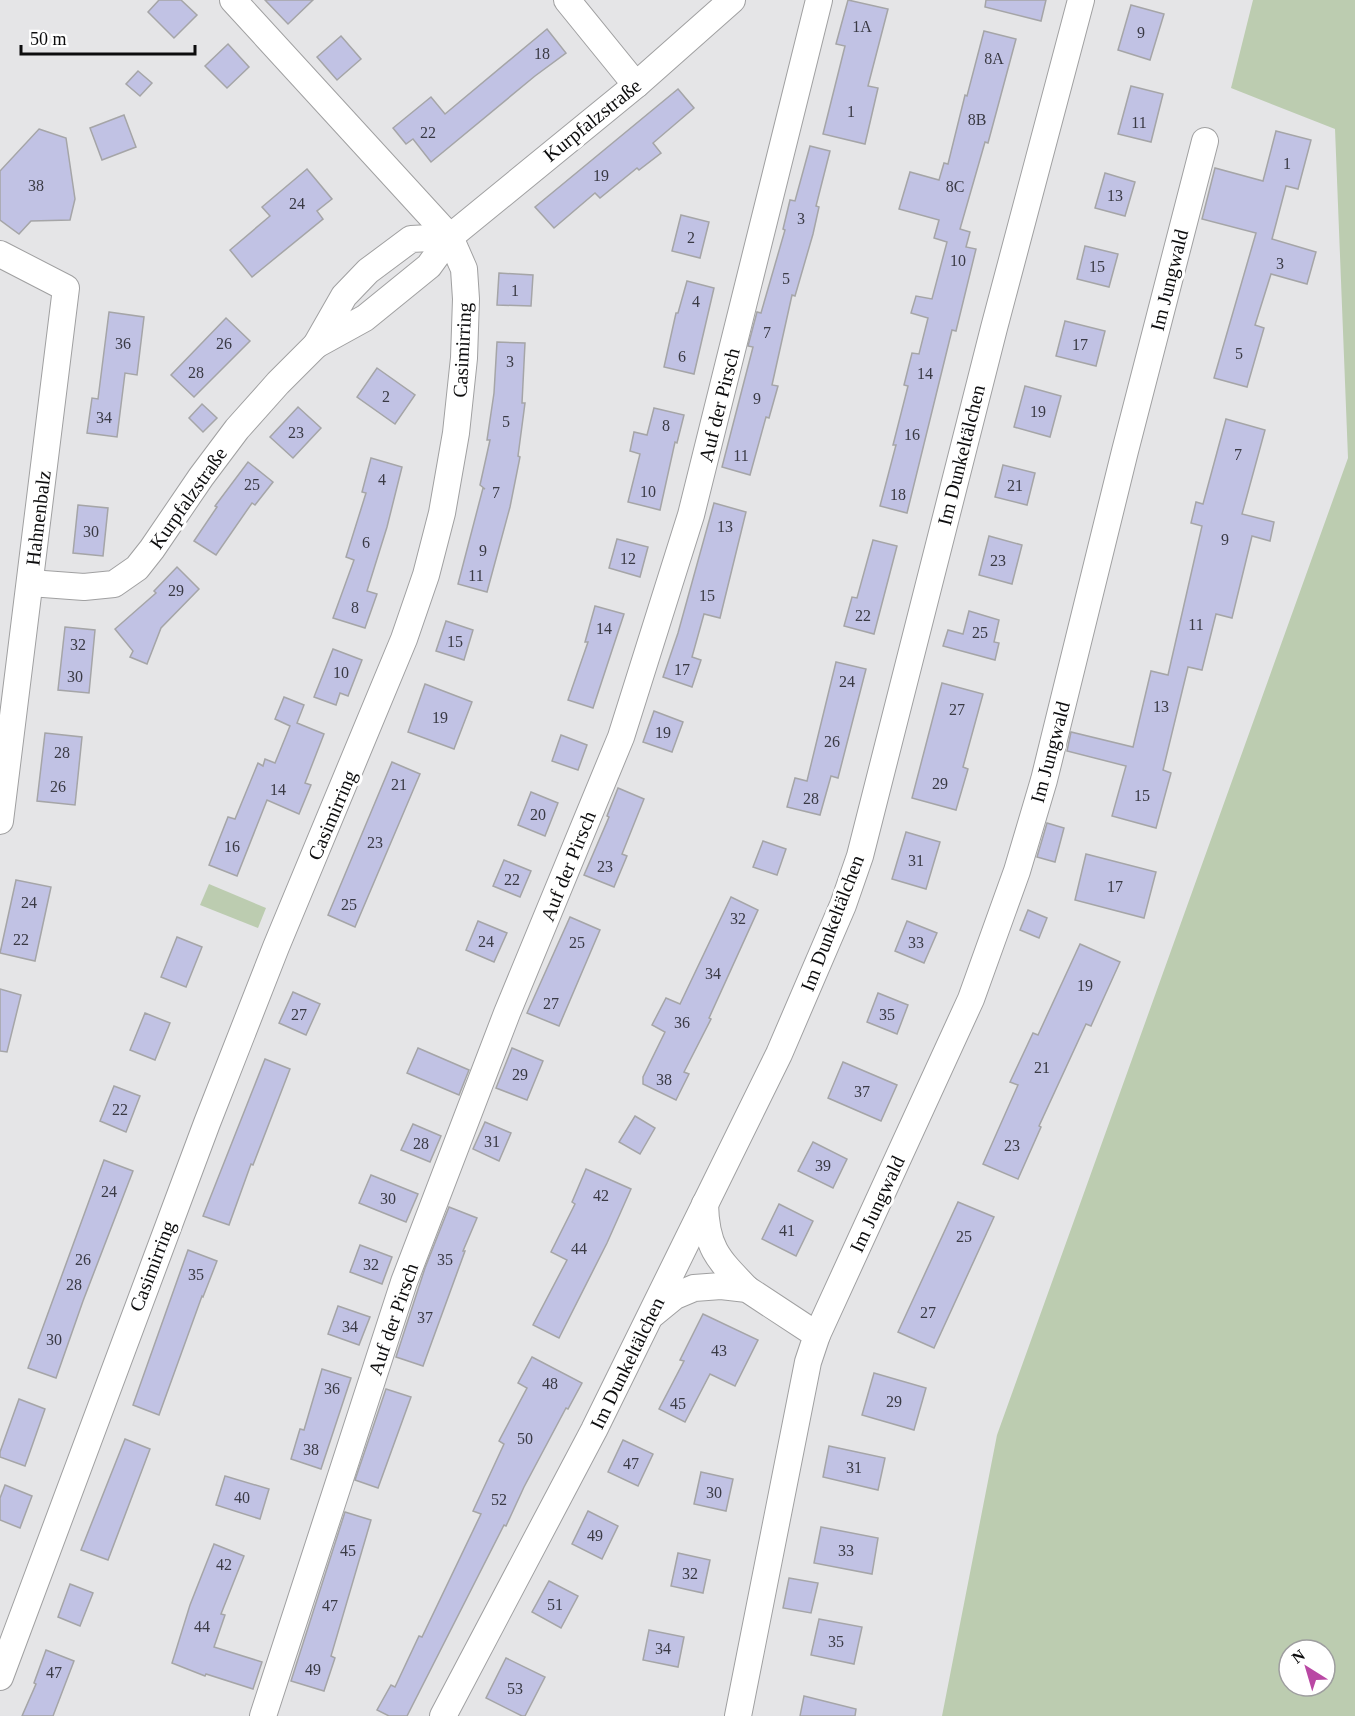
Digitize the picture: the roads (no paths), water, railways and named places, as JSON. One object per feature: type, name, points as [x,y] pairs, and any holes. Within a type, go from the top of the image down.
[{"type":"street","name":"Casimirring","points":[[0,1677],[207,1123],[276,947],[404,639],[426,574],[442,513],[456,433],[464,358],[466,299],[464,269],[450,237],[233,0]]},
{"type":"street","points":[[567,0],[636,85]]},
{"type":"street","name":"Kurpfalzstraße","points":[[316,345],[365,318],[429,266],[450,237],[636,85],[732,0]]},
{"type":"street","name":"Auf der Pirsch","points":[[263,1716],[404,1282],[507,1013],[625,726],[691,515],[819,0]]},
{"type":"street","name":"Im Dunkeltälchen","points":[[443,1716],[594,1430],[651,1316],[779,1054],[843,905],[860,856],[988,351],[1081,0]]},
{"type":"street","name":"Im Jungwald","points":[[738,1716],[808,1362],[817,1335],[971,999],[1017,871],[1044,780],[1125,451],[1205,141]]},
{"type":"street","name":"Kurpfalzstraße","points":[[30,583],[84,587],[114,584],[137,568],[237,429],[316,345],[344,296],[368,271],[411,239],[450,237]]},
{"type":"street","name":"Hahnenbalz","points":[[0,254],[66,288],[0,821]]},
{"type":"street","points":[[705,1203],[708,1237],[715,1253],[747,1289],[817,1335]]},
{"type":"street","points":[[651,1316],[675,1296],[694,1288],[721,1286],[747,1289]]}]
